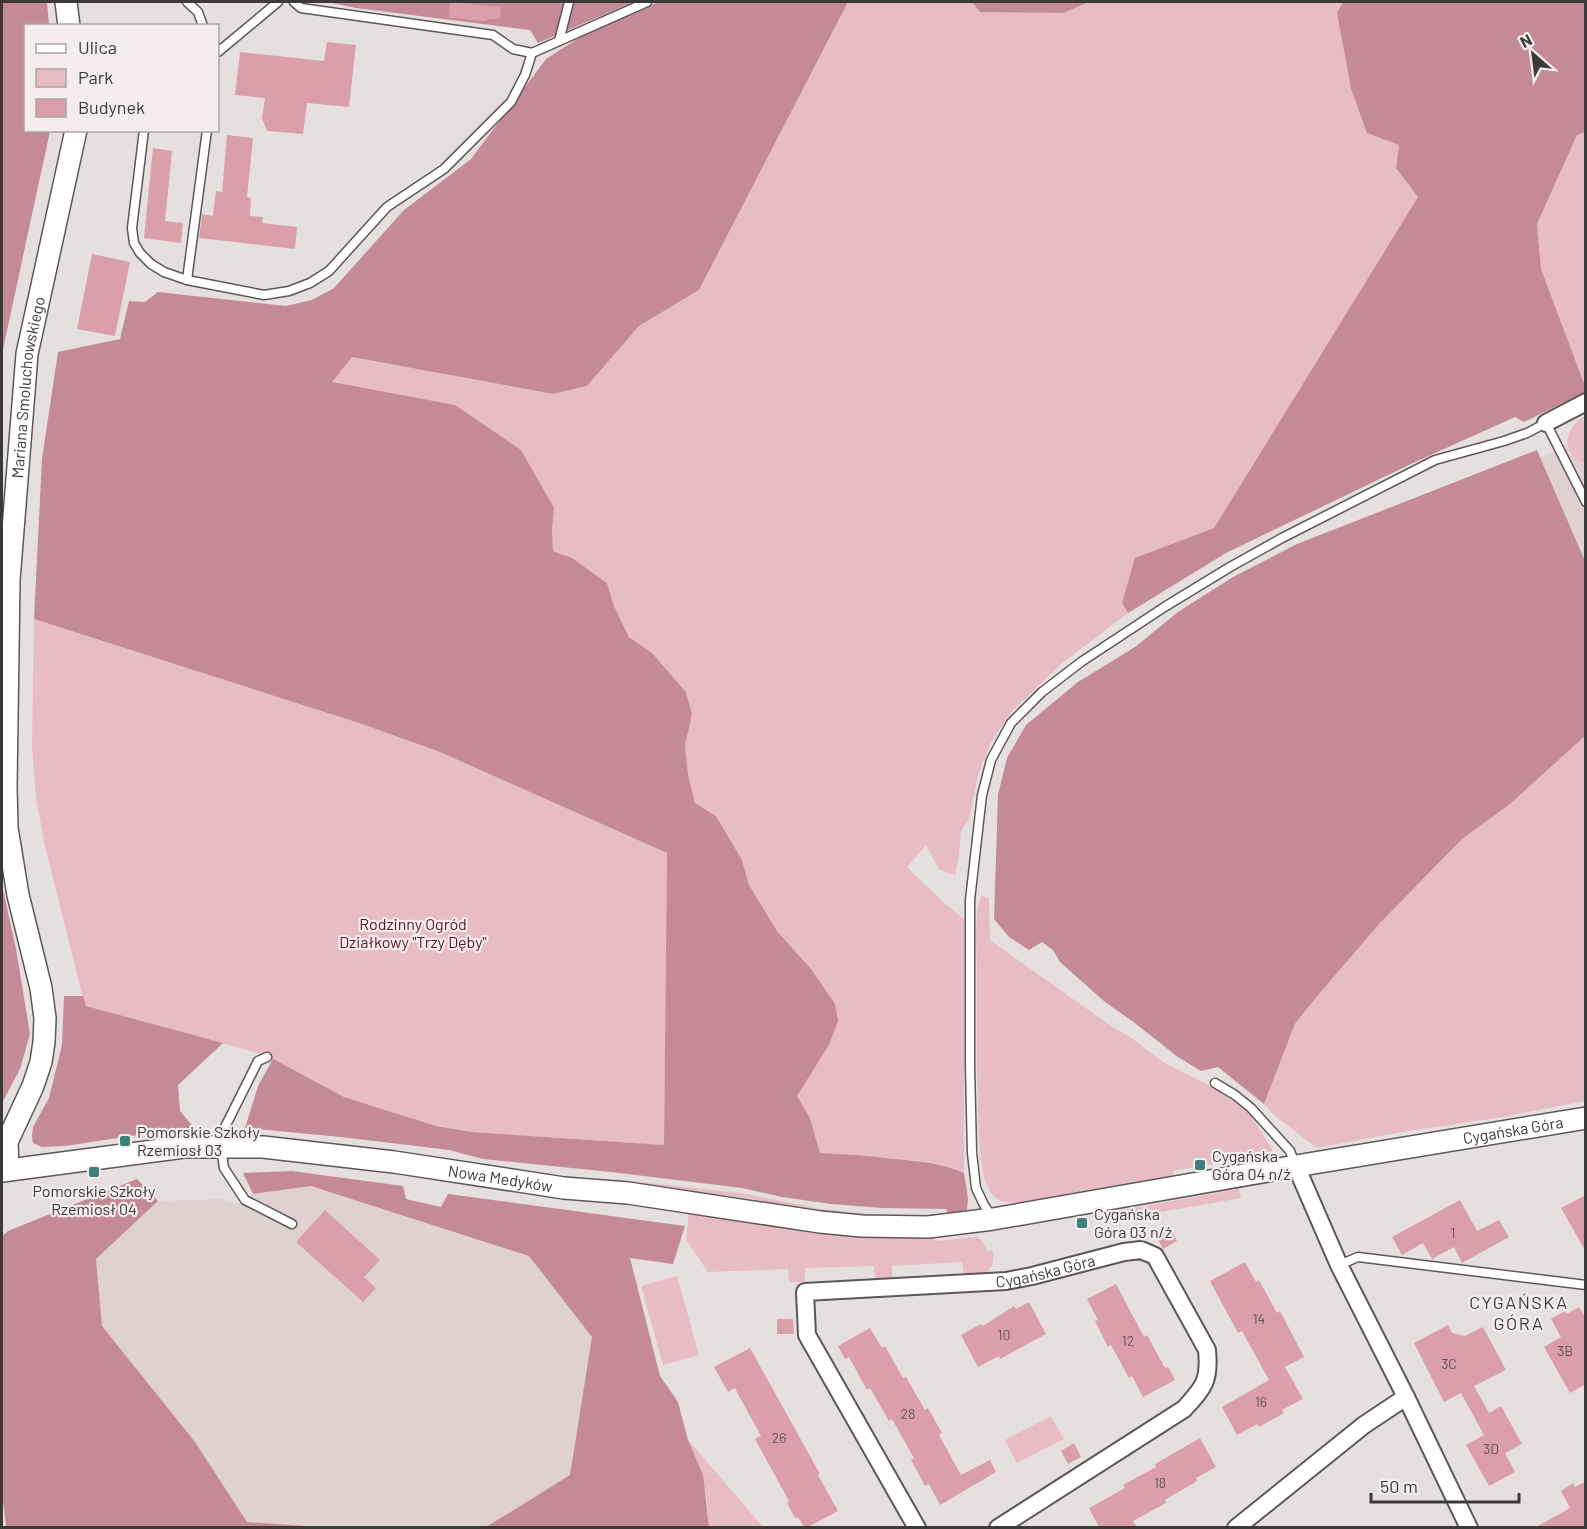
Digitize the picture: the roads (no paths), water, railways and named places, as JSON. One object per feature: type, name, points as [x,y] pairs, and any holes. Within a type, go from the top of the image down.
[{"type":"street","points":[[66,2],[69,24]]},
{"type":"street","name":"Mariana Smoluchowskiego","points":[[5,1170],[7,1142],[33,1086],[41,1062],[45,1018],[41,988],[18,895],[7,828],[9,580],[27,354],[76,132]]},
{"type":"street","points":[[1546,423],[1586,402]]},
{"type":"street","name":"Cygańska Góra","points":[[993,1219],[1586,1118]]},
{"type":"street","name":"Nowa Medyków","points":[[5,1170],[184,1147],[263,1147],[394,1162],[564,1188],[628,1193],[831,1223],[928,1227],[993,1219]]},
{"type":"street","points":[[1296,1166],[1340,1265],[1469,1527]]},
{"type":"street","name":"Cygańska Góra","points":[[917,1527],[807,1335],[804,1292],[1006,1281],[1124,1252],[1141,1250],[1155,1256],[1207,1350],[1209,1366],[1207,1379],[1200,1392],[1184,1409],[998,1527]]},
{"type":"street","points":[[1236,1527],[1364,1425],[1406,1397]]},
{"type":"lane","points":[[187,2],[198,12],[202,24]]},
{"type":"lane","points":[[219,51],[278,2]]},
{"type":"lane","points":[[294,2],[300,8],[493,35],[513,49],[532,53],[647,2]]},
{"type":"lane","points":[[559,41],[569,2]]},
{"type":"lane","points":[[144,132],[132,228],[134,243],[140,253],[164,272],[187,280],[264,295],[289,291],[310,283],[329,271],[387,207],[444,169],[511,102],[525,75],[532,53]]},
{"type":"lane","points":[[187,280],[207,132]]},
{"type":"lane","points":[[993,1219],[976,1188],[972,1153],[970,900],[982,795],[991,760],[1011,723],[1042,692],[1082,662],[1166,606],[1282,538],[1435,460],[1504,441],[1546,423],[1586,502]]},
{"type":"lane","points":[[267,1057],[258,1061],[222,1133],[224,1168],[245,1200],[292,1224]]},
{"type":"lane","points":[[1215,1083],[1251,1108],[1290,1151],[1296,1166]]},
{"type":"lane","points":[[1340,1265],[1358,1257],[1586,1285]]},
{"type":"place","name":"Pomorskie Szkoły Rzemiosł 03","points":[[125,1141]]},
{"type":"place","name":"Cygańska Góra 04 n/ż","points":[[1200,1165]]},
{"type":"place","name":"Pomorskie Szkoły Rzemiosł 04","points":[[94,1172]]},
{"type":"place","name":"Cygańska Góra 03 n/ż","points":[[1082,1223]]},
{"type":"district","name":"CYGAŃSKA GÓRA","points":[[1519,1313]]},
{"type":"park label","name":"Rodzinny Ogród Działkowy \"Trzy Dęby\"","points":[[413,933]]}]
